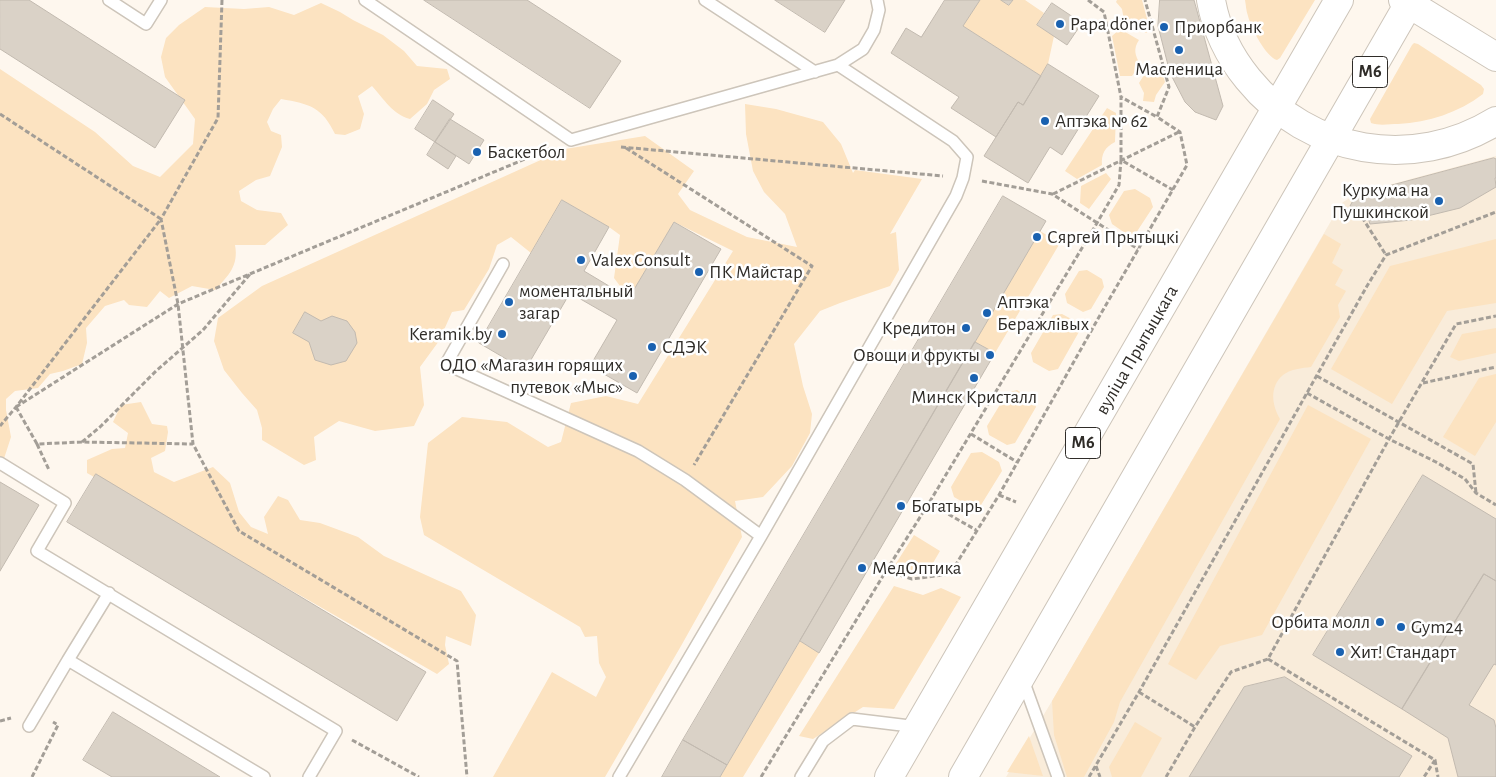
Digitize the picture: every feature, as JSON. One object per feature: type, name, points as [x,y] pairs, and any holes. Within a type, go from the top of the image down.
[{"type":"main road","points":[[1211,0],[1220,30],[1233,58],[1251,83],[1277,108],[1301,125],[1331,139],[1350,145],[1380,150],[1418,149],[1452,142],[1496,121]]},
{"type":"main road","name":"вуліца Прытыцкага","points":[[888,777],[1339,0]]},
{"type":"main road","points":[[1408,1],[1496,57]]},
{"type":"main road","name":"М6","points":[[963,777],[1331,139],[1408,1]]},
{"type":"lane","points":[[109,0],[146,24],[161,0]]},
{"type":"lane","points":[[365,0],[571,140],[838,65],[864,50],[874,30],[880,10],[877,0]]},
{"type":"lane","points":[[705,0],[815,72]]},
{"type":"lane","points":[[619,777],[761,536],[956,196],[963,178],[967,157],[953,141],[838,65]]},
{"type":"lane","points":[[503,264],[446,364],[638,451],[685,480],[761,536]]},
{"type":"lane","points":[[0,463],[65,503],[37,551],[336,731],[309,777]]},
{"type":"lane","points":[[29,726],[108,593]]},
{"type":"lane","points":[[68,660],[264,777]]},
{"type":"lane","points":[[1022,675],[1058,777]]},
{"type":"lane","points":[[801,777],[823,741],[852,719],[918,727]]},
{"type":"path","points":[[0,426],[16,408],[161,220],[218,118],[222,0]]},
{"type":"path","points":[[760,777],[971,434],[1119,184],[1122,97],[1104,12],[1088,0]]},
{"type":"path","points":[[1145,0],[1169,87],[1157,117]]},
{"type":"path","points":[[886,571],[912,579],[950,574],[999,494],[1187,165],[1180,132],[1122,97]]},
{"type":"path","points":[[0,114],[161,220],[178,304],[193,444],[239,530],[457,661],[467,777]]},
{"type":"path","points":[[1052,194],[1180,132]]},
{"type":"path","points":[[16,408],[178,304],[571,140]]},
{"type":"path","points":[[616,146],[963,178],[1052,194],[1138,249]]},
{"type":"path","points":[[625,148],[812,266],[685,480]]},
{"type":"path","points":[[1121,160],[1173,190]]},
{"type":"path","points":[[1358,211],[1386,255]]},
{"type":"path","points":[[1089,777],[1386,255],[1496,212]]},
{"type":"path","points":[[82,442],[100,427],[156,371],[203,330],[251,273]]},
{"type":"path","points":[[1166,777],[1195,727],[1231,672],[1268,659],[1389,439],[1456,324],[1496,316]]},
{"type":"path","points":[[1422,383],[1496,367]]},
{"type":"path","points":[[1316,376],[1474,464],[1476,493]]},
{"type":"path","points":[[1307,393],[1389,439],[1436,462],[1464,479],[1476,493],[1496,505]]},
{"type":"path","points":[[16,408],[36,444],[82,442],[193,444]]},
{"type":"path","points":[[971,434],[1017,462]]},
{"type":"path","points":[[929,503],[976,530]]},
{"type":"path","points":[[1268,659],[1435,760],[1438,777]]},
{"type":"path","points":[[1139,692],[1195,727]]},
{"type":"path","points":[[336,731],[419,777]]},
{"type":"path","points":[[1424,777],[1435,760]]},
{"type":"path","points":[[1096,765],[1100,777]]},
{"type":"shaded area","points":[[980,0],[1001,0],[1009,5],[1013,0],[1025,0],[1044,13],[1037,25],[1054,36],[1048,64],[1041,76],[963,26]]},
{"type":"shaded area","points":[[1117,0],[1142,0],[1150,30],[1146,33],[1124,20],[1122,9],[1116,2]]},
{"type":"shaded area","points":[[1245,0],[1315,0],[1277,60],[1268,54],[1256,34],[1247,14]]},
{"type":"shaded area","points":[[321,3],[383,35],[404,51],[417,66],[447,69],[450,79],[434,90],[427,104],[410,119],[393,110],[372,86],[358,96],[364,114],[360,129],[345,135],[335,134],[325,118],[314,108],[281,99],[273,109],[267,122],[271,131],[281,135],[282,147],[270,176],[256,180],[239,191],[241,201],[257,210],[281,213],[288,225],[265,245],[235,245],[234,265],[215,290],[192,286],[169,298],[160,291],[147,307],[129,305],[124,300],[105,306],[86,328],[87,343],[82,364],[50,374],[38,388],[15,391],[6,399],[11,437],[0,471],[0,69],[95,132],[133,166],[160,177],[193,144],[195,119],[165,77],[161,57],[166,38],[179,25],[205,7],[244,9],[269,7],[294,15]]},
{"type":"shaded area","points":[[1120,29],[1139,40],[1135,52],[1140,64],[1132,76],[1120,76],[1112,36]]},
{"type":"shaded area","points":[[1414,43],[1481,85],[1484,89],[1483,94],[1464,106],[1432,119],[1398,124],[1381,125],[1371,123],[1370,119]]},
{"type":"shaded area","points":[[1160,65],[1165,82],[1156,95],[1154,102],[1143,101],[1144,93],[1139,83],[1149,67]]},
{"type":"shaded area","points":[[745,104],[776,109],[823,122],[841,144],[853,173],[855,170],[922,179],[890,234],[896,232],[899,270],[890,286],[820,311],[794,344],[803,386],[812,414],[810,433],[792,466],[763,497],[735,501],[742,537],[605,777],[493,777],[552,672],[596,697],[606,677],[599,663],[597,636],[585,637],[580,627],[424,535],[420,517],[428,443],[462,417],[507,422],[548,447],[561,442],[571,403],[606,396],[638,404],[733,251],[674,222],[629,298],[614,278],[620,235],[562,200],[531,253],[511,237],[497,245],[489,269],[464,310],[452,312],[439,341],[420,367],[424,405],[414,426],[375,431],[339,421],[314,437],[316,460],[304,465],[262,440],[262,428],[257,410],[224,370],[214,341],[218,318],[262,286],[565,149],[645,136],[694,171],[678,194],[690,210],[747,237],[797,247],[785,214],[764,192],[753,171],[746,134]]},
{"type":"shaded area","points":[[1107,108],[1116,113],[1115,142],[1104,151],[1102,165],[1077,179],[1065,171]]},
{"type":"shaded area","points":[[1496,156],[1496,777],[1006,777],[1343,202],[1359,193]]},
{"type":"shaded area","points":[[1106,173],[1111,179],[1089,209],[1080,203],[1081,186]]},
{"type":"shaded area","points":[[1135,189],[1150,198],[1153,207],[1136,233],[1128,235],[1112,224],[1109,215],[1124,191]]},
{"type":"shaded area","points":[[1040,231],[1060,243],[995,353],[975,342]]},
{"type":"shaded area","points":[[1324,234],[1341,244],[1332,263],[1343,270],[1335,285],[1346,291],[1338,305],[1340,317],[1311,367],[1289,371],[1283,375],[1276,385],[1273,396],[1275,408],[1280,419],[1120,702],[1114,722],[1084,777],[1067,777],[1054,735],[1052,701]]},
{"type":"shaded area","points":[[1496,239],[1496,303],[1447,311],[1392,404],[1331,369],[1390,266]]},
{"type":"shaded area","points":[[1087,270],[1102,279],[1104,287],[1091,309],[1083,312],[1067,303],[1065,294],[1079,271]]},
{"type":"shaded area","points":[[1062,314],[1077,322],[1080,330],[1058,369],[1049,371],[1033,362],[1031,353],[1053,315]]},
{"type":"shaded area","points":[[1496,328],[1496,353],[1459,361],[1450,357],[1462,334]]},
{"type":"shaded area","points":[[1496,374],[1496,422],[1475,456],[1443,437],[1479,378]]},
{"type":"shaded area","points":[[1017,390],[1034,401],[1036,407],[1015,443],[1007,445],[989,435],[987,426],[1007,393]]},
{"type":"shaded area","points":[[141,402],[152,424],[167,426],[165,451],[151,458],[154,472],[174,482],[213,467],[230,483],[239,512],[251,527],[268,534],[264,517],[278,496],[288,500],[300,520],[320,523],[358,537],[384,556],[461,591],[476,615],[471,646],[446,636],[445,645],[449,664],[437,674],[87,473],[87,460],[112,449],[125,448],[128,433],[113,422],[121,405]]},
{"type":"shaded area","points":[[1308,405],[1371,439],[1262,635],[1220,646],[1196,680],[1168,664]]},
{"type":"shaded area","points":[[982,452],[999,462],[1002,471],[981,505],[973,508],[954,497],[951,487],[971,453]]},
{"type":"shaded area","points":[[914,535],[940,551],[933,563],[924,572],[904,572],[895,565]]},
{"type":"shaded area","points":[[894,586],[923,595],[941,588],[961,597],[894,709],[863,707],[813,739],[799,736]]},
{"type":"shaded area","points":[[800,641],[819,653],[743,777],[720,777]]},
{"type":"shaded area","points":[[1135,722],[1162,738],[1141,777],[1112,777],[1109,767]]},
{"type":"shaded area","points":[[1029,736],[1043,776],[1007,772]]},
{"type":"building","points":[[0,0],[29,0],[185,100],[155,148],[0,49]]},
{"type":"building","points":[[424,0],[527,0],[621,61],[590,108]]},
{"type":"building","points":[[775,0],[845,0],[825,32]]},
{"type":"building","points":[[945,0],[980,0],[963,26],[1041,76],[1023,105],[1018,102],[996,137],[951,108],[959,97],[891,53],[906,28],[921,37]]},
{"type":"building","points":[[1001,0],[1013,0],[1009,5]]},
{"type":"building","points":[[1160,0],[1194,0],[1223,106],[1216,120],[1195,112],[1185,102],[1170,73],[1158,26]]},
{"type":"building","points":[[1052,3],[1082,23],[1067,45],[1037,25]]},
{"type":"building","name":"Аптэка № 62","points":[[1048,64],[1099,96],[1062,155],[1050,147],[1028,183],[984,156],[1018,102],[1023,105]]},
{"type":"building","points":[[433,100],[454,114],[435,142],[415,129]]},
{"type":"building","points":[[450,119],[484,140],[469,164],[435,142]]},
{"type":"building","points":[[435,142],[456,156],[448,169],[427,155]]},
{"type":"building","points":[[1496,159],[1496,187],[1460,208],[1411,220],[1370,224],[1367,215],[1350,206],[1356,195]]},
{"type":"building","points":[[1003,196],[1046,221],[727,765],[683,740]]},
{"type":"building","points":[[562,200],[609,227],[584,271],[629,298],[674,222],[721,249],[637,393],[590,366],[617,320],[570,293],[525,370],[479,343]]},
{"type":"building","points":[[305,312],[321,321],[332,316],[347,321],[355,332],[357,343],[346,361],[331,365],[315,360],[309,342],[293,333]]},
{"type":"building","points":[[975,342],[995,353],[819,653],[800,641]]},
{"type":"building","points":[[96,474],[426,672],[397,721],[67,522]]},
{"type":"building","points":[[1423,475],[1496,519],[1496,581],[1484,574],[1402,709],[1313,655]]},
{"type":"building","points":[[0,482],[39,505],[0,571]]},
{"type":"building","points":[[1484,574],[1496,581],[1496,665],[1494,664],[1469,705],[1494,720],[1496,728],[1496,777],[1458,777],[1448,738],[1402,709]]},
{"type":"building","points":[[1285,677],[1412,756],[1399,777],[1189,777],[1244,687]]},
{"type":"building","points":[[113,712],[220,777],[112,777],[83,760]]},
{"type":"building","points":[[683,740],[727,765],[720,777],[662,777]]},
{"type":"place","name":"Papa döner","points":[[1060,24]]},
{"type":"place","name":"Приорбанк","points":[[1164,27]]},
{"type":"place","name":"Масленица","points":[[1179,50]]},
{"type":"place","name":"Аптэка № 62","points":[[1045,121]]},
{"type":"place","name":"Баскетбол","points":[[477,152]]},
{"type":"place","name":"Куркума на Пушкинской","points":[[1439,201]]},
{"type":"place","name":"Сяргей Прытыцкі","points":[[1037,237]]},
{"type":"place","name":"Valex Consult","points":[[581,260]]},
{"type":"place","name":"ПК Майстар","points":[[699,272]]},
{"type":"place","name":"моментальный загар","points":[[509,302]]},
{"type":"place","name":"Аптэка Беражлівых","points":[[987,313]]},
{"type":"place","name":"Кредитон","points":[[966,328]]},
{"type":"place","name":"Keramik.by","points":[[502,334]]},
{"type":"place","name":"СДЭК","points":[[652,347]]},
{"type":"place","name":"Овощи и фрукты","points":[[990,355]]},
{"type":"place","name":"ОДО «Магазин горящих путевок «Мыс»","points":[[633,376]]},
{"type":"place","name":"Минск Кристалл","points":[[974,378]]},
{"type":"place","name":"Богатырь","points":[[901,506]]},
{"type":"place","name":"МедОптика","points":[[862,568]]},
{"type":"place","name":"Орбита молл","points":[[1380,622]]},
{"type":"place","name":"Gym24","points":[[1401,627]]},
{"type":"place","name":"Хит! Стандарт","points":[[1340,652]]}]
